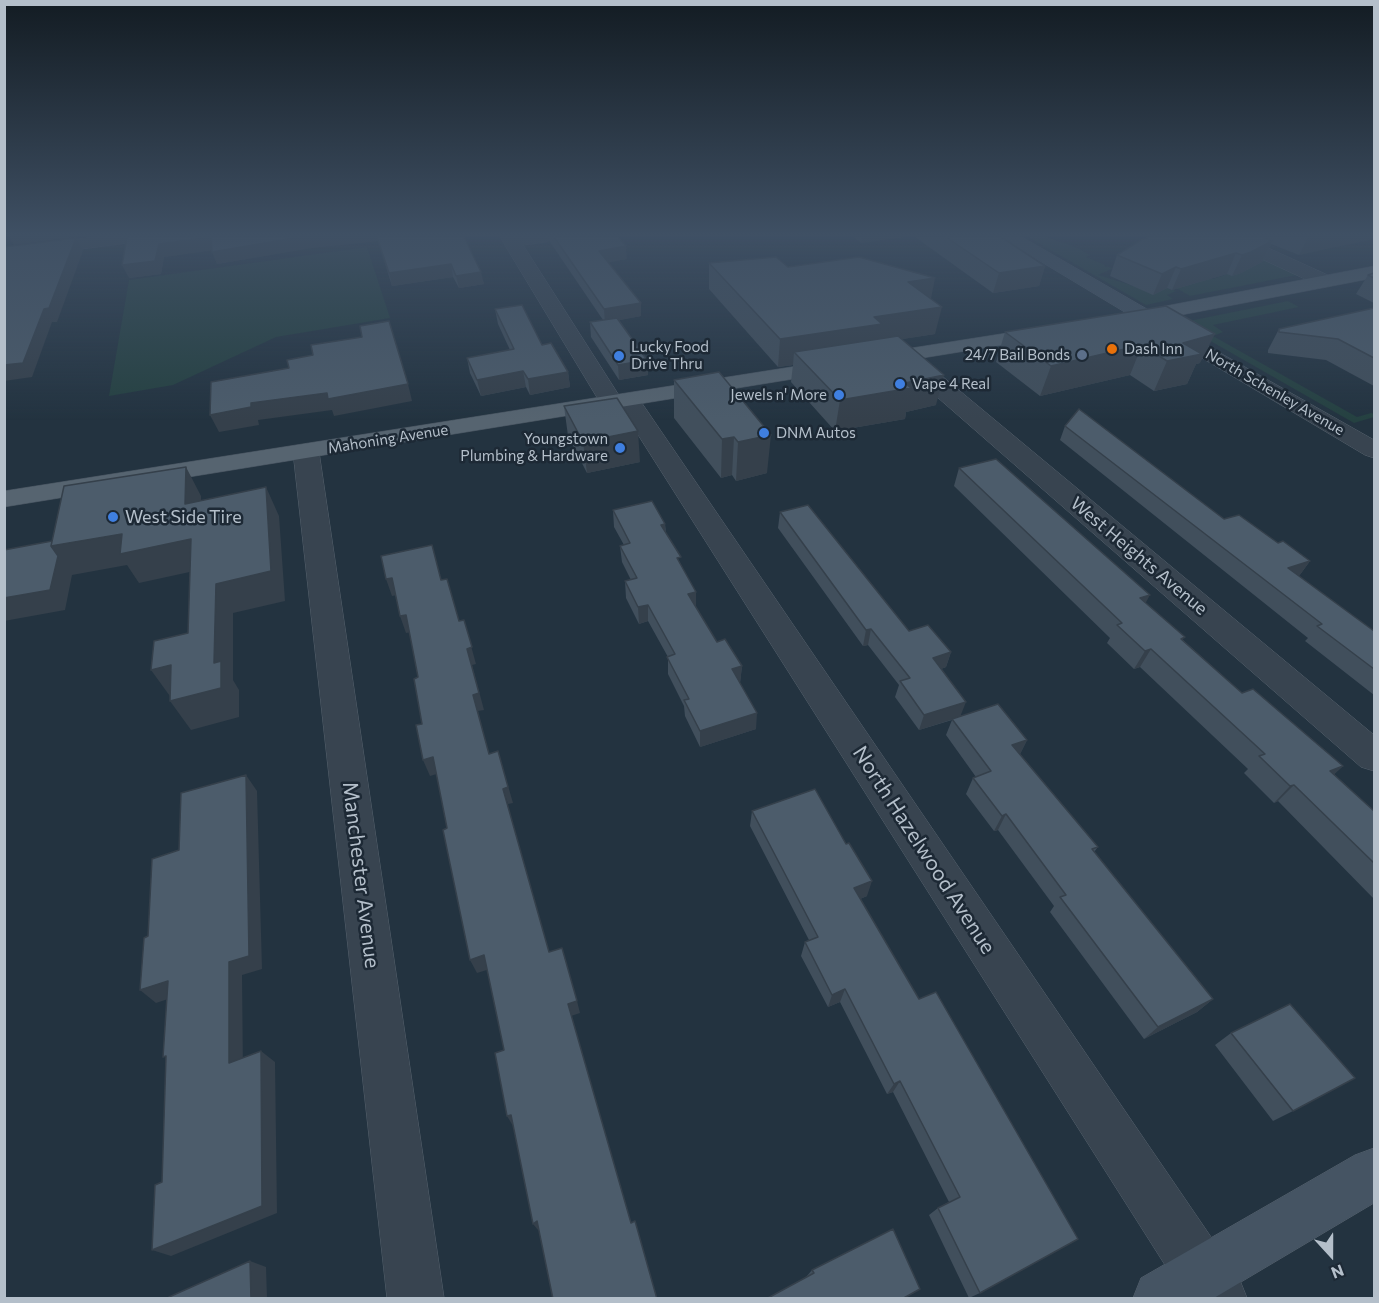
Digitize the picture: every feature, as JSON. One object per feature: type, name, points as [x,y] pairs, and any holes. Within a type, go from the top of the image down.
[{"type":"main road","points":[[1108,322],[1239,298]]},
{"type":"main road","name":"Mahoning Avenue","points":[[4,499],[1061,330]]},
{"type":"street","name":"North Hazelwood Avenue","points":[[550,298],[621,402],[1194,1290]]},
{"type":"street","points":[[1114,298],[1145,316]]},
{"type":"street","name":"North Schenley Avenue","points":[[1145,316],[1374,450]]},
{"type":"street","name":"West Heights Avenue","points":[[904,356],[1374,756]]},
{"type":"street","name":"Manchester Avenue","points":[[306,452],[416,1299]]},
{"type":"street","points":[[1194,1290],[1374,1174]]},
{"type":"green space","points":[[126,298],[383,298],[390,318],[276,337],[173,385],[109,396]]},
{"type":"green space","points":[[1134,298],[1173,299],[1146,305]]},
{"type":"green space","points":[[1288,301],[1299,307],[1213,325],[1223,332],[1213,336],[1357,417],[1371,413],[1374,417],[1354,423],[1179,323]]},
{"type":"building","points":[[4,298],[53,298],[49,308],[44,309],[23,363],[4,365]]},
{"type":"building","points":[[596,298],[637,298],[641,303],[604,309]]},
{"type":"building","points":[[742,298],[929,298],[942,307],[874,317],[882,324],[780,339]]},
{"type":"building","points":[[522,305],[542,345],[551,343],[568,372],[528,379],[523,371],[477,380],[467,358],[514,349],[495,309]]},
{"type":"building","points":[[1166,306],[1215,334],[1183,343],[1202,354],[1167,361],[1142,345],[1051,366],[1005,332]]},
{"type":"building","points":[[1374,308],[1374,358],[1338,339],[1279,332],[1279,329]]},
{"type":"building","points":[[617,318],[647,360],[618,365],[590,322]]},
{"type":"building","points":[[389,321],[408,384],[328,399],[327,393],[251,403],[251,407],[210,415],[211,382],[289,368],[287,360],[313,355],[311,345],[362,337],[360,326]]},
{"type":"building","points":[[898,336],[944,375],[905,383],[911,388],[840,400],[794,352]]},
{"type":"building","points":[[719,372],[771,435],[738,442],[734,437],[722,439],[674,380]]},
{"type":"building","points":[[617,398],[638,431],[583,442],[564,406]]},
{"type":"building","points":[[1079,409],[1224,519],[1239,515],[1278,543],[1283,541],[1310,561],[1288,568],[1374,631],[1374,669],[1317,626],[1322,624],[1065,426]]},
{"type":"building","points":[[996,459],[1150,595],[1140,598],[1185,637],[1181,639],[1242,693],[1253,689],[1343,766],[1330,771],[1374,811],[1374,863],[1294,785],[1290,786],[1259,756],[1265,754],[1151,649],[1145,651],[1117,625],[1122,623],[959,468]]},
{"type":"building","points":[[186,467],[185,504],[266,487],[271,571],[216,584],[214,663],[221,661],[221,688],[170,701],[171,665],[151,670],[154,641],[188,633],[191,539],[120,554],[122,534],[51,546],[64,486]]},
{"type":"building","points":[[652,501],[665,524],[661,525],[681,557],[677,558],[696,592],[688,594],[717,642],[725,639],[742,666],[732,669],[757,713],[700,731],[684,700],[689,699],[667,657],[675,654],[648,605],[638,607],[625,581],[637,578],[620,546],[630,543],[613,510]]},
{"type":"building","points":[[808,505],[909,631],[928,625],[951,652],[933,658],[966,702],[924,715],[900,681],[910,678],[871,629],[866,630],[780,512]]},
{"type":"building","points":[[52,541],[51,546],[58,556],[50,590],[4,598],[4,550]]},
{"type":"building","points":[[432,545],[441,580],[447,579],[459,621],[464,620],[472,647],[467,649],[479,693],[473,695],[489,754],[498,751],[508,787],[503,789],[549,952],[562,948],[577,1001],[568,1004],[631,1223],[635,1221],[657,1299],[553,1299],[537,1221],[533,1224],[511,1115],[507,1116],[495,1053],[504,1050],[484,955],[470,960],[443,830],[447,828],[433,757],[423,760],[416,725],[422,724],[414,679],[418,677],[406,615],[400,616],[392,578],[386,579],[381,556]]},
{"type":"building","points":[[998,704],[1027,740],[1012,745],[1098,847],[1092,849],[1213,999],[1158,1027],[1060,897],[1066,895],[1006,814],[1002,816],[973,778],[991,771],[952,719]]},
{"type":"building","points":[[246,775],[249,956],[229,962],[229,1063],[261,1051],[262,1206],[152,1250],[155,1185],[162,1182],[166,1056],[163,1057],[168,981],[140,990],[144,938],[148,936],[152,859],[179,850],[181,793]]},
{"type":"building","points":[[815,789],[846,844],[849,843],[872,881],[854,888],[919,999],[936,992],[1078,1239],[980,1293],[938,1208],[960,1197],[900,1081],[894,1084],[845,989],[832,995],[805,942],[818,937],[752,811]]},
{"type":"building","points":[[1290,1004],[1355,1078],[1293,1111],[1231,1033]]},
{"type":"building","points":[[893,1229],[920,1289],[902,1299],[766,1299],[814,1273],[812,1270]]},
{"type":"building","points":[[250,1261],[251,1299],[169,1299],[169,1297]]},
{"type":"place","name":"Dash Inn","points":[[1112,349]]},
{"type":"place","name":"24/7 Bail Bonds","points":[[1082,355]]},
{"type":"place","name":"Lucky Food Drive Thru","points":[[619,356]]},
{"type":"place","name":"Vape 4 Real","points":[[900,384]]},
{"type":"place","name":"Jewels n' More","points":[[839,395]]},
{"type":"place","name":"DNM Autos","points":[[764,433]]},
{"type":"place","name":"Youngstown Plumbing & Hardware","points":[[620,448]]},
{"type":"place","name":"West Side Tire","points":[[113,517]]}]
